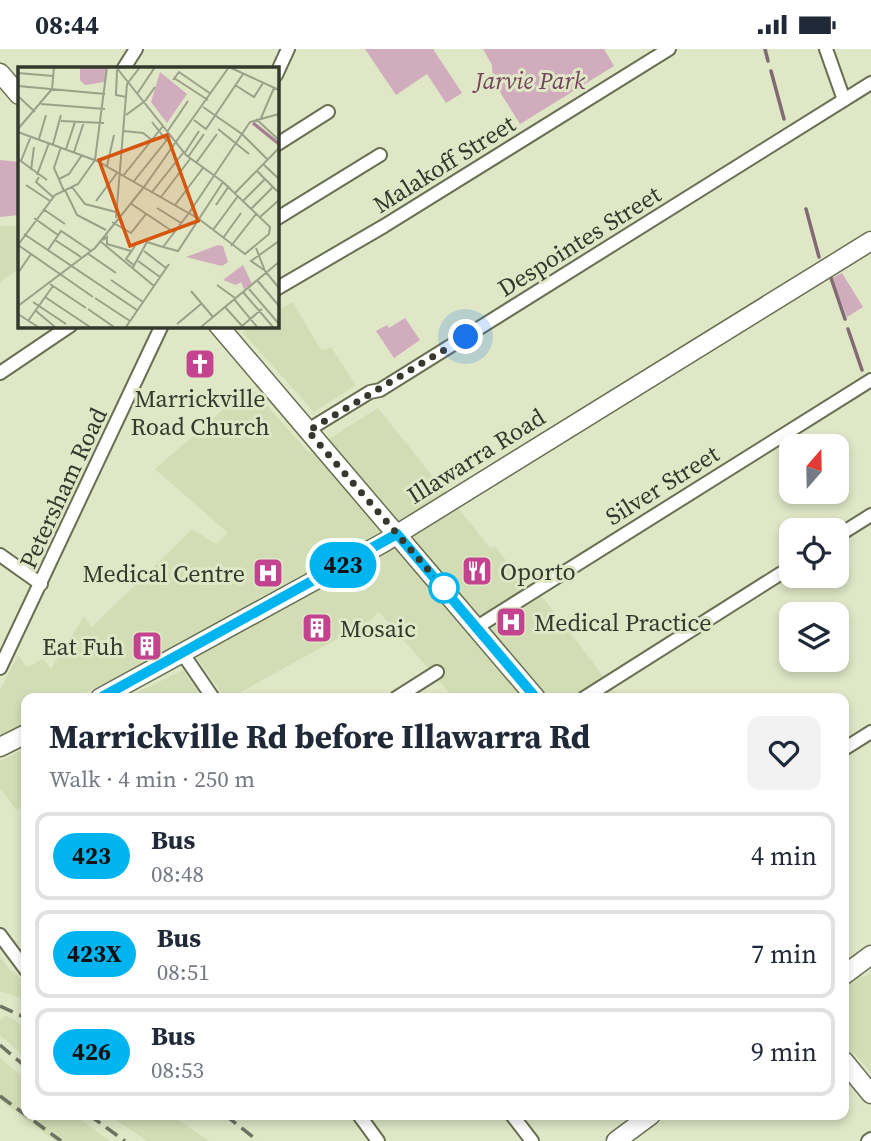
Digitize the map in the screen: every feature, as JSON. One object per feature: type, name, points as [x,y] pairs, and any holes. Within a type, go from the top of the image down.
[{"type":"main road","points":[[0,72],[18,94]]},
{"type":"main road","name":"Illawarra Road","points":[[109,693],[397,534],[871,241]]},
{"type":"main road","points":[[220,327],[532,693]]},
{"type":"main road","points":[[0,747],[21,736]]},
{"type":"main road","points":[[849,971],[871,955]]},
{"type":"main road","points":[[849,1067],[871,1094]]},
{"type":"main road","points":[[616,1141],[644,1120]]},
{"type":"street","points":[[125,67],[136,49]]},
{"type":"street","points":[[278,71],[288,49]]},
{"type":"street","name":"Malakoff Street","points":[[278,288],[373,233],[669,49]]},
{"type":"street","points":[[826,49],[844,100]]},
{"type":"street","name":"Despointes Street","points":[[308,431],[370,392],[391,383],[871,83]]},
{"type":"street","points":[[278,144],[328,112]]},
{"type":"street","points":[[278,218],[380,155]]},
{"type":"street","points":[[0,373],[68,327]]},
{"type":"street","name":"Petersham Road","points":[[0,668],[161,327]]},
{"type":"street","name":"Silver Street","points":[[477,627],[871,380]]},
{"type":"street","points":[[849,529],[871,515]]},
{"type":"street","points":[[0,555],[41,584]]},
{"type":"street","points":[[591,693],[779,574]]},
{"type":"street","points":[[183,654],[210,693]]},
{"type":"street","points":[[404,693],[437,672]]},
{"type":"street","points":[[849,746],[871,731]]},
{"type":"street","points":[[0,935],[21,963]]},
{"type":"street","points":[[363,1120],[378,1141]]},
{"type":"street","points":[[517,1120],[532,1141]]},
{"type":"shaded area","points":[[0,226],[18,226],[18,270],[0,282]]},
{"type":"shaded area","points":[[292,302],[322,351],[331,347],[356,385],[314,412],[242,332],[252,327],[278,327],[278,310]]},
{"type":"shaded area","points":[[250,386],[308,452],[378,408],[490,548],[495,546],[523,583],[544,599],[616,693],[450,693],[378,611],[373,619],[239,693],[221,693],[186,643],[85,693],[21,693],[21,726],[0,736],[0,690],[18,655],[27,667],[43,659],[51,669],[84,616],[92,627],[192,529],[216,544],[228,533],[155,469]]},
{"type":"shaded area","points":[[183,670],[199,693],[136,693]]},
{"type":"shaded area","points":[[21,750],[21,808],[16,810],[0,788],[0,761]]},
{"type":"shaded area","points":[[0,957],[21,979],[21,998],[0,991]]},
{"type":"shaded area","points":[[849,957],[863,978],[871,973],[871,1073],[853,1052],[849,1055]]},
{"type":"shaded area","points":[[5,1016],[14,1019],[21,1026],[21,1054],[0,1035],[0,1021]]},
{"type":"shaded area","points":[[0,1058],[21,1076],[21,1116],[0,1100]]},
{"type":"shaded area","points":[[27,1120],[81,1120],[110,1141],[55,1141]]},
{"type":"shaded area","points":[[116,1120],[178,1120],[209,1141],[147,1141]]},
{"type":"green space","points":[[365,49],[433,49],[462,93],[446,103],[427,74],[396,95]]},
{"type":"green space","name":"Jarvie Park","points":[[483,49],[604,49],[614,66],[520,124],[493,81],[492,65]]},
{"type":"green space","points":[[0,160],[18,162],[18,215],[0,217]]},
{"type":"green space","points":[[842,273],[863,307],[847,317],[832,278]]},
{"type":"green space","points":[[405,318],[420,340],[394,358],[376,331],[387,325],[389,328]]},
{"type":"waterway","points":[[765,49],[768,61]]},
{"type":"waterway","points":[[771,71],[784,119]]},
{"type":"waterway","points":[[806,209],[819,257]]},
{"type":"waterway","points":[[831,278],[845,319]]},
{"type":"waterway","points":[[848,329],[862,370]]},
{"type":"railway","points":[[0,1006],[21,1016]]},
{"type":"railway","points":[[0,1045],[21,1063]]},
{"type":"railway","points":[[0,1096],[21,1111]]},
{"type":"railway","points":[[33,1120],[61,1141]]},
{"type":"railway","points":[[96,1120],[125,1141]]},
{"type":"railway","points":[[231,1120],[258,1141]]},
{"type":"bus line","name":"423","points":[[111,693],[397,534],[532,693]]},
{"type":"place","name":"Marrickville Road Church","points":[[200,364]]},
{"type":"place","name":"Oporto","points":[[477,571]]},
{"type":"place","name":"Medical Centre","points":[[268,573]]},
{"type":"place","name":"Medical Practice","points":[[511,622]]},
{"type":"place","name":"Mosaic","points":[[317,628]]},
{"type":"place","name":"Eat Fuh","points":[[147,646]]},
{"type":"route","points":[[444,588],[308,431],[466,337]]}]
